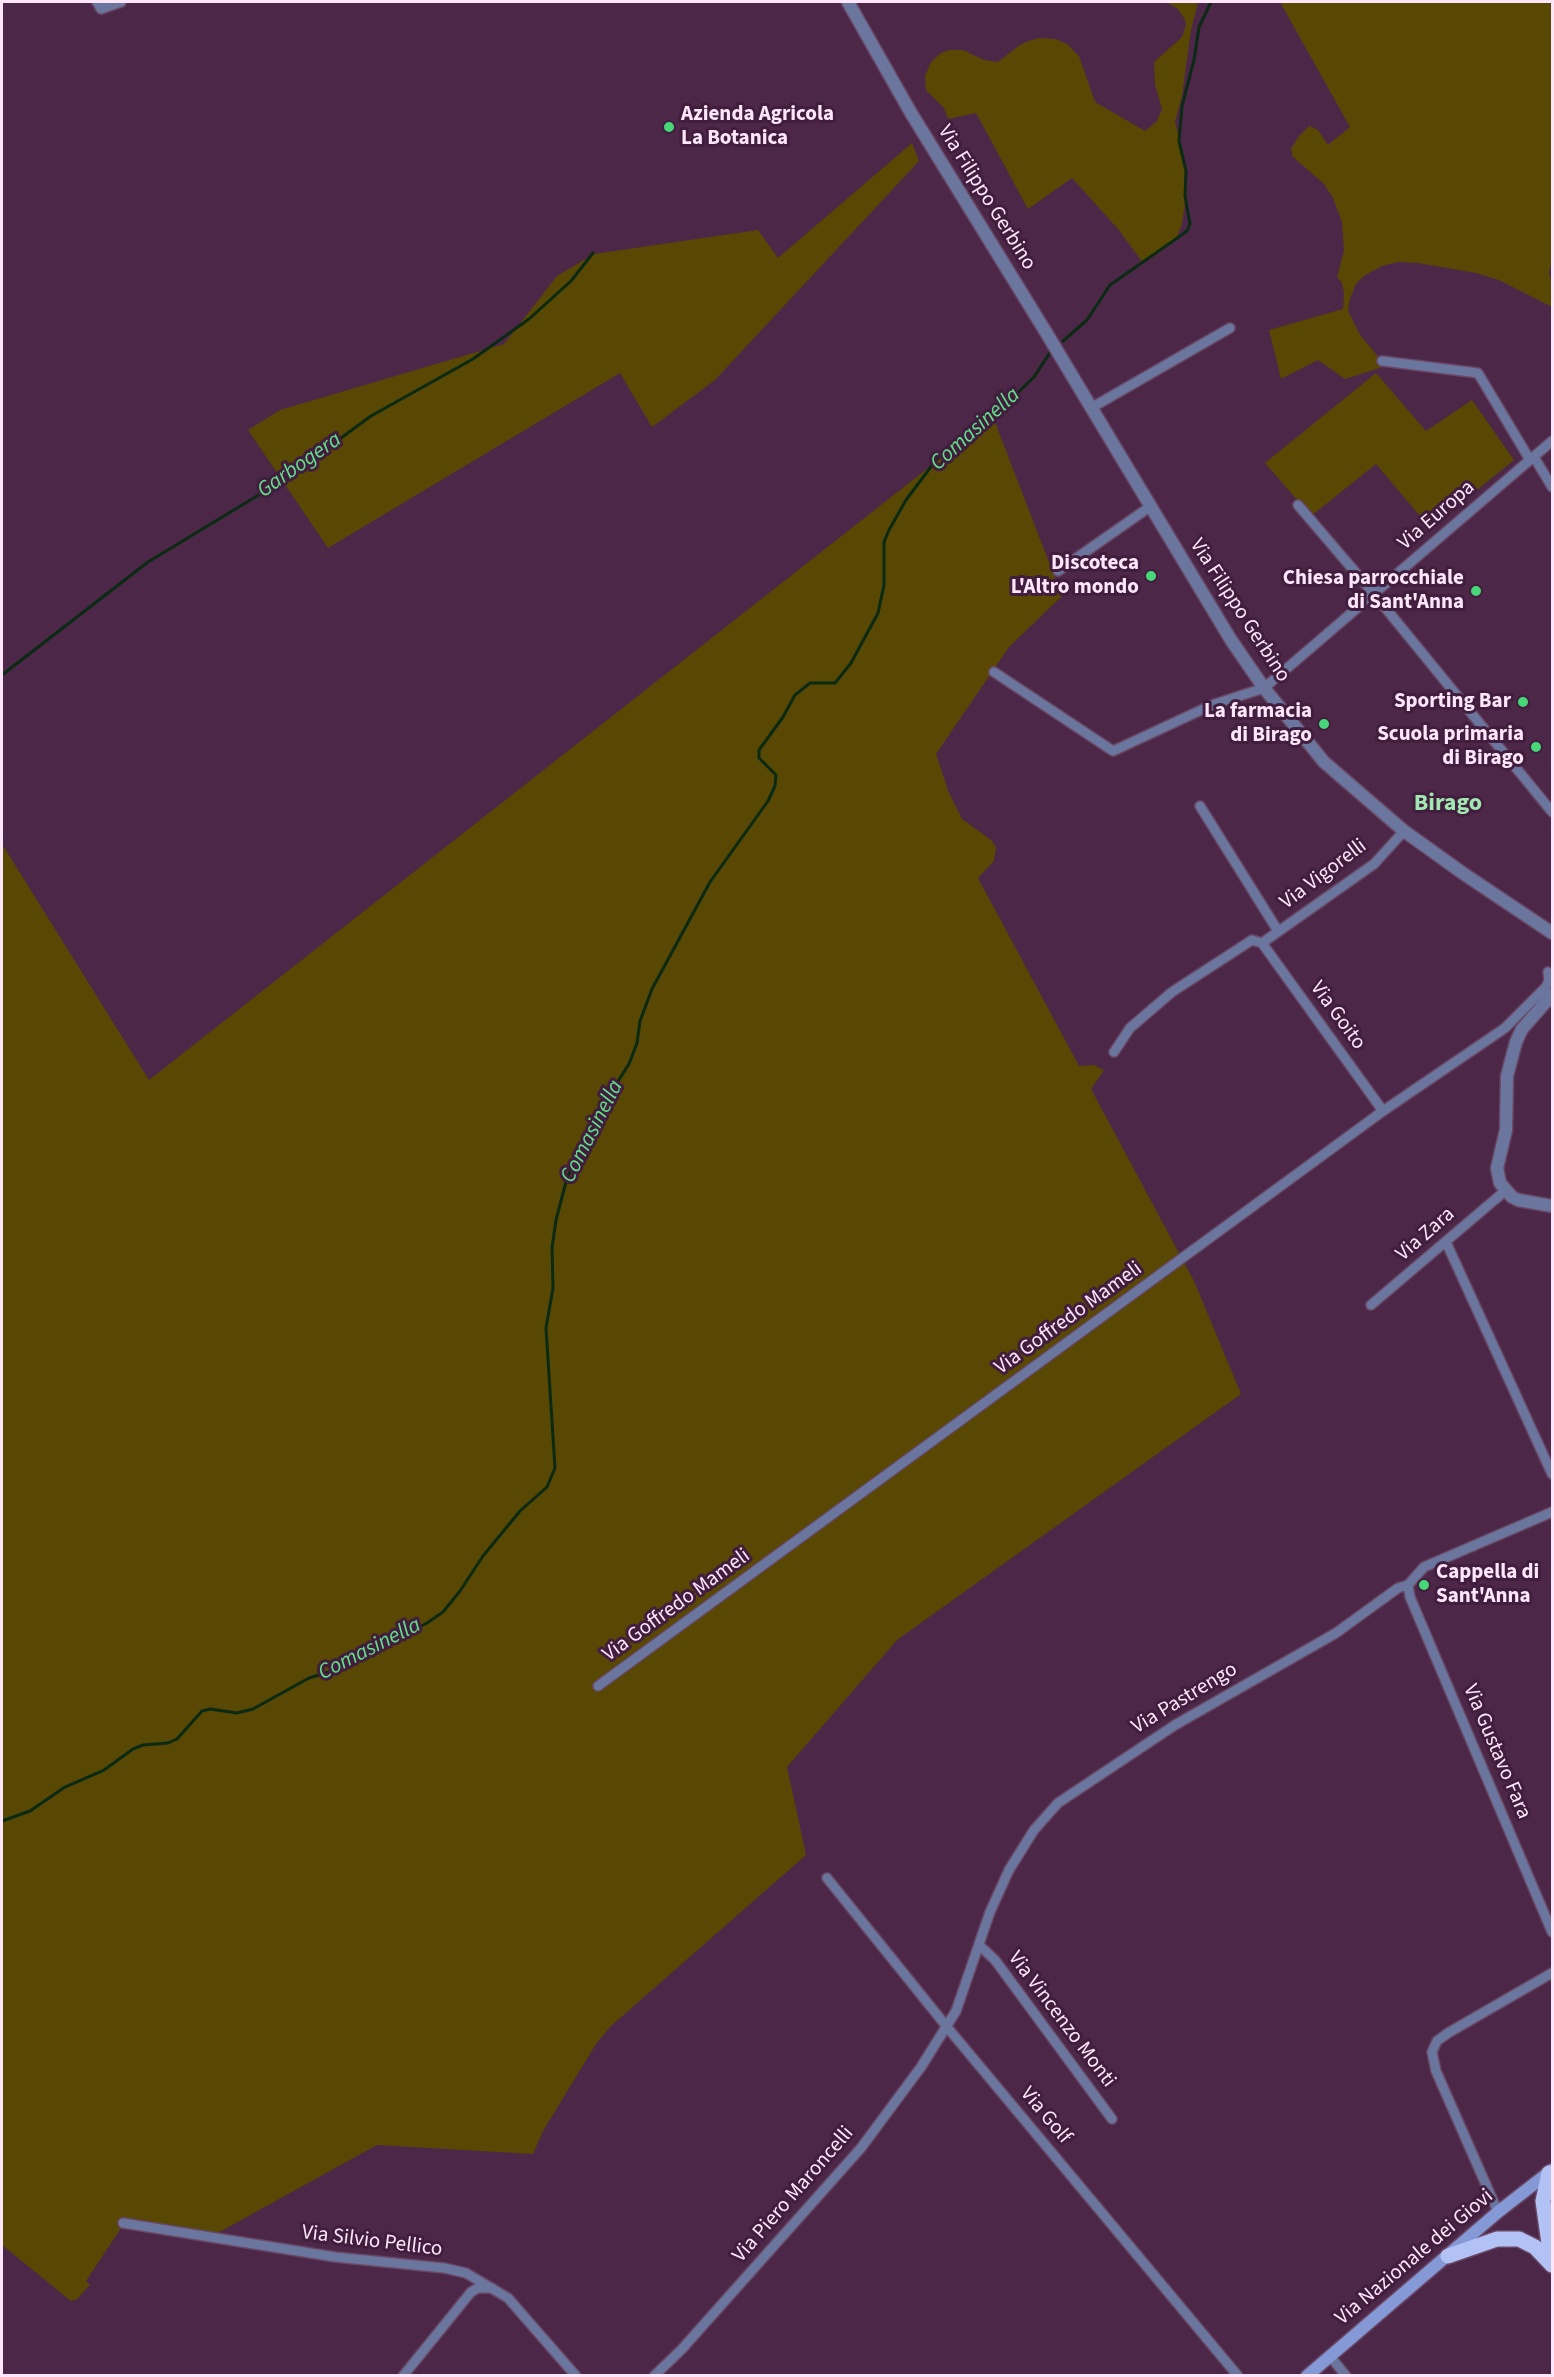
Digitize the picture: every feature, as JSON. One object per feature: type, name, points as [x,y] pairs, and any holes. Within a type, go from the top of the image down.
[{"type":"highway","points":[[1551,2171],[1543,2201],[1552,2265]]},
{"type":"highway","points":[[1448,2256],[1497,2239],[1519,2239],[1535,2247],[1552,2265]]},
{"type":"main road","name":"Via Nazionale dei Giovi","points":[[1307,2376],[1498,2212],[1551,2171]]},
{"type":"street","points":[[97,2],[101,9],[121,2]]},
{"type":"street","name":"Via Filippo Gerbino","points":[[848,2],[911,113],[1231,640],[1264,688],[1324,762],[1404,831],[1552,933]]},
{"type":"street","points":[[1091,408],[1230,328]]},
{"type":"street","points":[[1382,361],[1478,373],[1552,487]]},
{"type":"street","name":"Via Europa","points":[[1264,688],[1552,441]]},
{"type":"street","points":[[1298,505],[1374,594],[1552,812]]},
{"type":"street","points":[[1058,571],[1151,506]]},
{"type":"street","points":[[994,672],[1113,752],[1212,705],[1264,688]]},
{"type":"street","points":[[1200,806],[1278,932]]},
{"type":"street","name":"Via Vigorelli","points":[[1114,1052],[1130,1028],[1172,992],[1252,940],[1262,943],[1278,932],[1374,864],[1404,831]]},
{"type":"street","name":"Via Goito","points":[[1262,943],[1383,1111]]},
{"type":"street","name":"Via Goffredo Mameli","points":[[598,1686],[1383,1111],[1505,1028],[1546,987],[1549,980],[1548,972]]},
{"type":"street","points":[[1552,995],[1522,1029],[1511,1057],[1507,1076],[1506,1130],[1497,1168],[1498,1179],[1505,1191],[1518,1200],[1552,1206]]},
{"type":"street","name":"Via Zara","points":[[1371,1305],[1505,1191]]},
{"type":"street","points":[[1446,1242],[1552,1474]]},
{"type":"street","name":"Via Pastrengo","points":[[947,2027],[961,1999],[998,1893],[1020,1850],[1045,1816],[1058,1803],[1175,1725],[1250,1680],[1336,1633],[1398,1588],[1408,1585],[1424,1567],[1552,1512]]},
{"type":"street","name":"Via Gustavo Fara","points":[[1408,1585],[1410,1597],[1552,1932]]},
{"type":"street","name":"Via Golf","points":[[826,1878],[1238,2376]]},
{"type":"street","name":"Via Vincenzo Monti","points":[[979,1946],[995,1960],[1112,2118]]},
{"type":"street","points":[[1498,2212],[1436,2071],[1432,2052],[1437,2041],[1448,2033],[1552,1973]]},
{"type":"street","name":"Via Piero Maroncelli","points":[[654,2376],[682,2349],[861,2148],[921,2067],[947,2027]]},
{"type":"street","name":"Via Silvio Pellico","points":[[123,2223],[335,2257],[444,2268],[466,2273],[494,2288],[520,2309],[576,2376]]},
{"type":"street","points":[[403,2376],[471,2292],[486,2286],[494,2288]]},
{"type":"street","points":[[1330,2356],[1346,2376]]},
{"type":"shaded area","points":[[1166,2],[1198,2],[1191,30],[1182,96],[1175,122],[1184,158],[1187,190],[1182,224],[1177,237],[1143,263],[1118,229],[1072,178],[1028,209],[976,113],[948,119],[944,108],[926,90],[925,76],[931,62],[941,53],[949,50],[963,50],[984,60],[998,62],[1021,44],[1038,38],[1056,39],[1067,44],[1079,56],[1095,102],[1145,131],[1157,121],[1162,109],[1155,85],[1154,62],[1182,37],[1186,25],[1178,9]]},
{"type":"shaded area","points":[[1280,2],[1552,2],[1552,262],[1549,272],[1552,284],[1552,307],[1499,280],[1476,273],[1418,263],[1398,262],[1382,266],[1364,276],[1356,284],[1348,311],[1360,335],[1386,366],[1345,379],[1318,360],[1281,379],[1269,330],[1343,309],[1344,293],[1342,283],[1337,277],[1344,251],[1342,222],[1333,198],[1324,184],[1293,157],[1291,149],[1309,126],[1318,130],[1328,145],[1350,127]]},
{"type":"shaded area","points":[[912,143],[919,161],[715,380],[652,427],[620,373],[328,548],[248,430],[280,410],[504,344],[557,276],[594,254],[758,230],[778,258]]},
{"type":"shaded area","points":[[1376,373],[1426,431],[1472,400],[1514,460],[1430,528],[1376,464],[1311,516],[1265,463]]},
{"type":"shaded area","points":[[993,417],[1062,596],[1009,647],[936,754],[949,793],[962,819],[991,840],[996,847],[994,861],[978,878],[1079,1066],[1094,1065],[1104,1070],[1091,1089],[1194,1281],[1241,1394],[897,1640],[787,1767],[806,1855],[611,2026],[596,2044],[543,2131],[533,2154],[377,2145],[216,2234],[123,2225],[86,2281],[90,2285],[77,2299],[71,2301],[2,2245],[2,844],[149,1080]]},
{"type":"waterway","points":[[1063,341],[1087,320],[1110,285],[1187,231],[1190,224],[1185,196],[1186,171],[1179,141],[1182,106],[1194,60],[1199,27],[1211,2]]},
{"type":"waterway","name":"Garbogera","points":[[2,675],[148,562],[285,479],[371,416],[473,359],[529,319],[571,281],[593,253]]},
{"type":"waterway","name":"Comasinella","points":[[2,1821],[30,1811],[65,1787],[104,1770],[133,1749],[143,1745],[168,1743],[177,1739],[202,1711],[210,1709],[237,1713],[253,1709],[309,1678],[339,1669],[427,1623],[443,1612],[483,1556],[520,1511],[547,1487],[555,1468],[546,1328],[553,1288],[552,1248],[556,1220],[567,1178],[599,1111],[629,1064],[637,1043],[640,1021],[652,989],[710,882],[768,801],[775,786],[776,775],[759,758],[759,750],[783,717],[795,695],[810,683],[835,683],[851,663],[878,613],[884,585],[884,542],[906,500],[944,450],[993,417],[1034,377],[1051,351]]},
{"type":"place","name":"Azienda Agricola La Botanica","points":[[669,127]]},
{"type":"place","name":"Discoteca L'Altro mondo","points":[[1151,576]]},
{"type":"place","name":"Chiesa parrocchiale di Sant'Anna","points":[[1476,591]]},
{"type":"place","name":"Sporting Bar","points":[[1523,702]]},
{"type":"place","name":"La farmacia di Birago","points":[[1324,724]]},
{"type":"place","name":"Scuola primaria di Birago","points":[[1536,747]]},
{"type":"place","name":"Cappella di Sant'Anna","points":[[1424,1585]]},
{"type":"district","name":"Birago","points":[[1448,805]]}]
